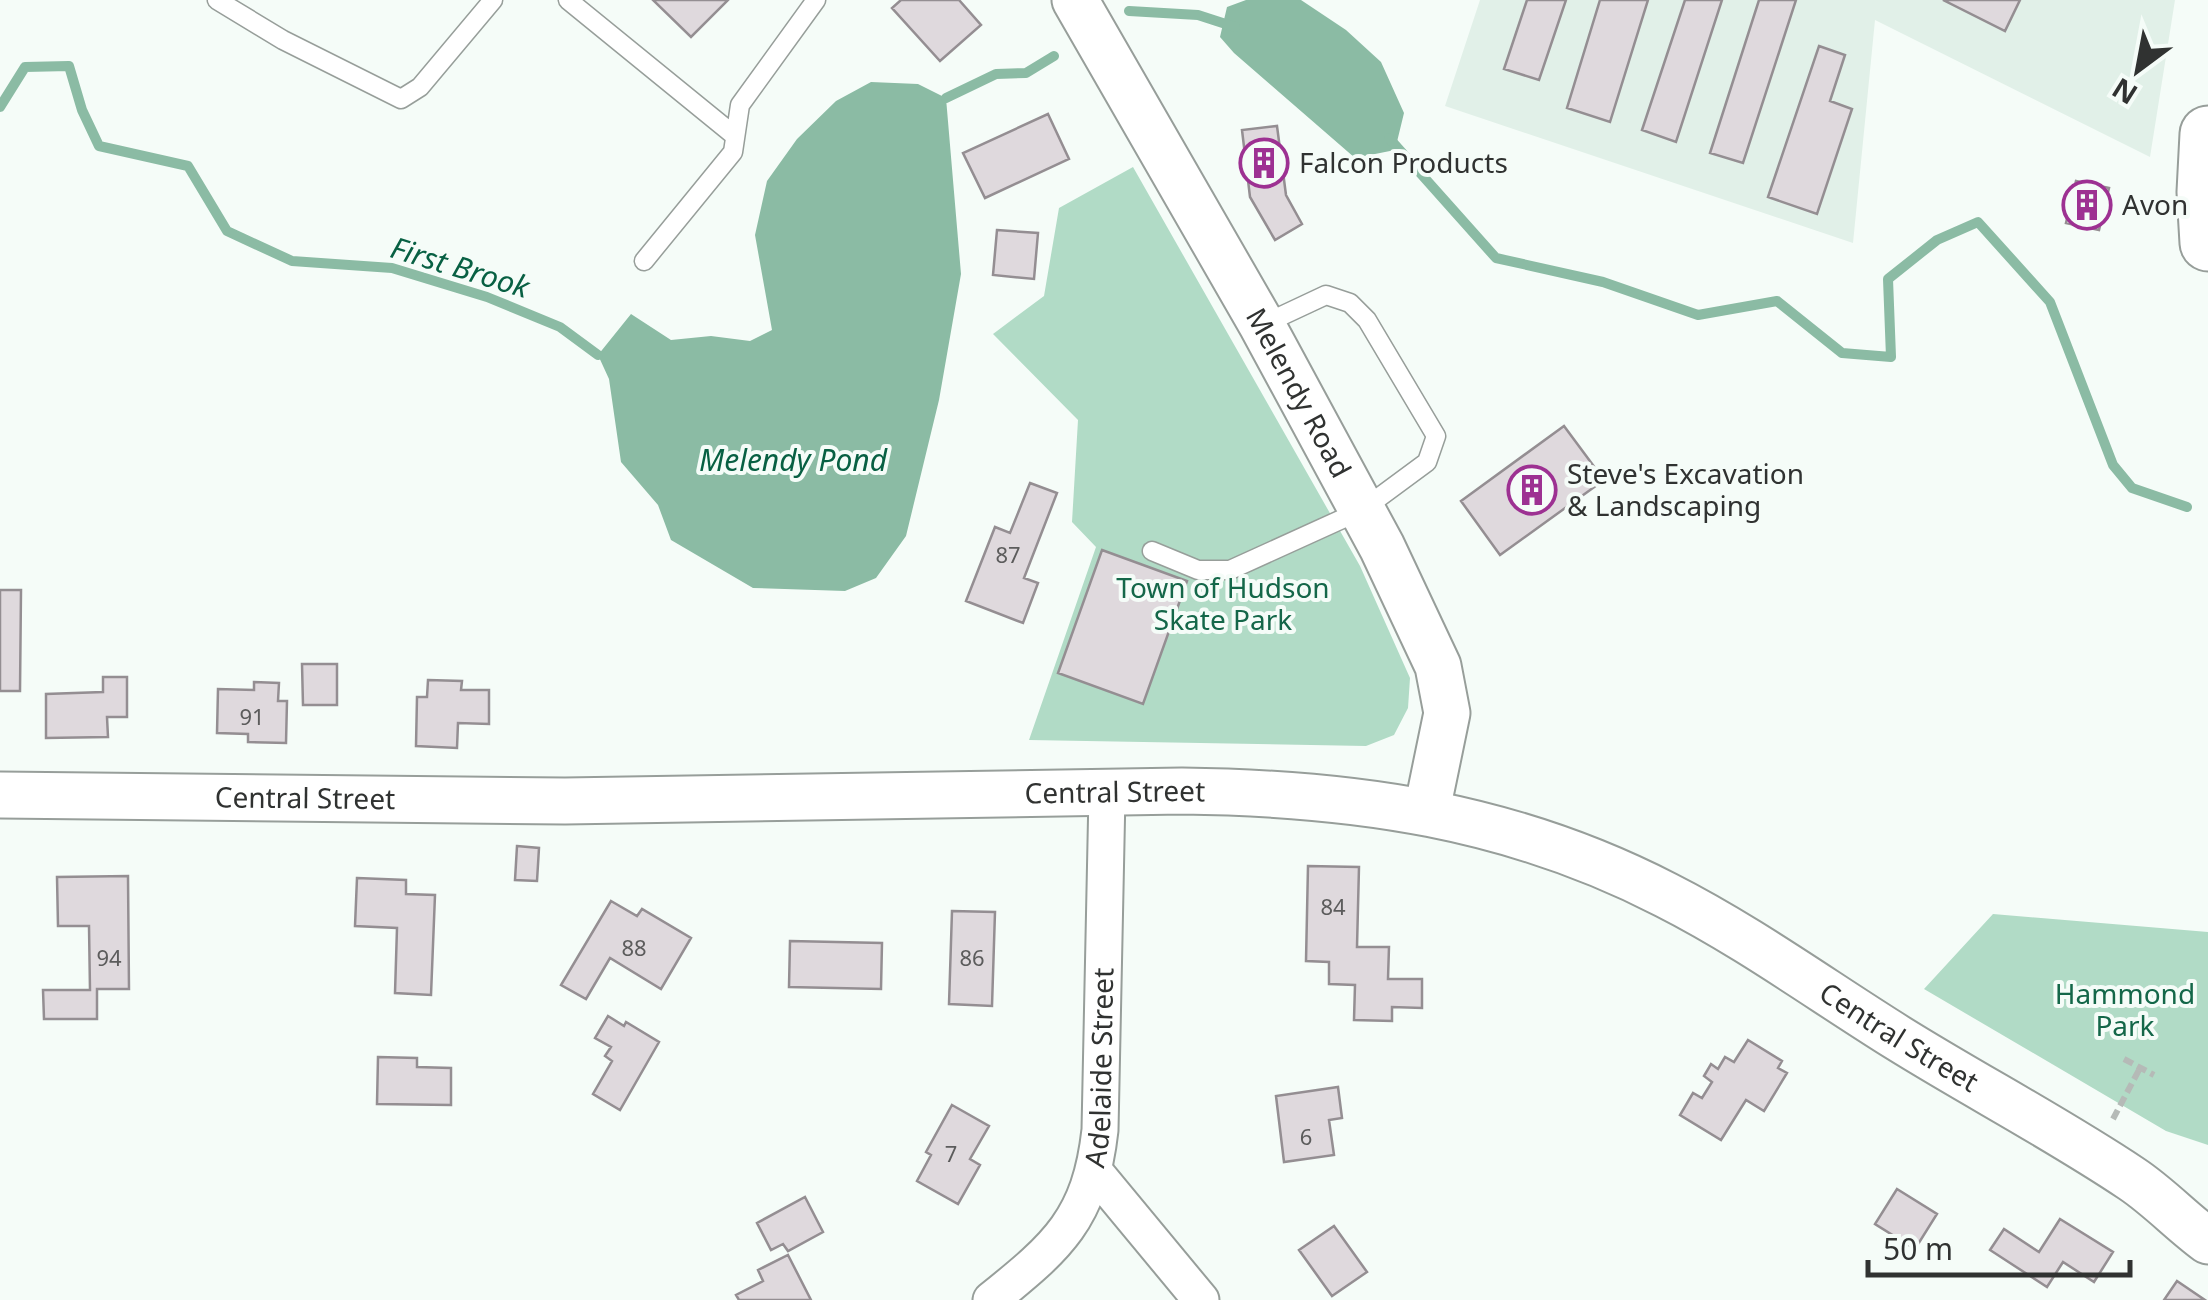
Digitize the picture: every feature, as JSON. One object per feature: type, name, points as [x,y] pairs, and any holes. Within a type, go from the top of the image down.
[{"type":"main road","points":[[2208,134],[2208,243]]},
{"type":"street","name":"Melendy Road","points":[[1075,0],[1262,325],[1362,510],[1438,666],[1447,713],[1427,810]]},
{"type":"street","name":"Central Street","points":[[0,795],[565,801],[1268,792],[1427,810],[1580,855],[1666,895],[2135,1180],[2208,1242]]},
{"type":"street","name":"Adelaide Street","points":[[991,1300],[1045,1256],[1075,1220],[1095,1172],[1100,1130],[1107,794]]},
{"type":"street","points":[[1095,1172],[1202,1300]]},
{"type":"street","name":"Central Street","points":[[2135,1180],[2208,1205]]},
{"type":"lane","points":[[218,0],[283,40],[401,99],[420,87],[493,0]]},
{"type":"lane","points":[[568,0],[735,136]]},
{"type":"lane","points":[[644,261],[732,152],[740,105],[816,0]]},
{"type":"lane","points":[[1152,551],[1198,570],[1230,570],[1362,510],[1428,462],[1436,436],[1367,320],[1350,304],[1326,296],[1262,325]]},
{"type":"path","points":[[2124,1059],[2154,1076]]},
{"type":"path","points":[[2113,1119],[2140,1068]]},
{"type":"shaded area","points":[[1480,0],[2175,0],[2150,157],[1875,20],[1853,243],[1445,106]]},
{"type":"green space","name":"Town of Hudson Skate Park","points":[[1133,167],[1360,566],[1410,678],[1408,708],[1394,735],[1366,746],[1029,740],[1096,547],[1072,522],[1078,420],[993,334],[1044,296],[1059,208]]},
{"type":"green space","name":"Hammond Park","points":[[1993,914],[2208,932],[2208,1145],[2166,1131],[1924,989]]},
{"type":"water","points":[[1246,0],[1301,0],[1346,30],[1381,62],[1404,113],[1395,150],[1355,158],[1234,53],[1220,37],[1227,7]]},
{"type":"water","name":"Melendy Pond","points":[[871,82],[918,84],[946,98],[961,274],[939,400],[906,536],[876,578],[845,591],[753,588],[671,540],[658,505],[621,462],[609,379],[598,355],[631,314],[671,340],[711,336],[750,341],[772,330],[755,235],[767,181],[797,139],[836,101]]},
{"type":"building","points":[[653,0],[728,0],[691,37]]},
{"type":"building","points":[[901,0],[959,0],[981,25],[940,61],[892,8]]},
{"type":"building","points":[[1527,0],[1566,0],[1539,80],[1504,69]]},
{"type":"building","points":[[1600,0],[1648,0],[1610,122],[1567,108]]},
{"type":"building","points":[[1685,0],[1722,0],[1676,142],[1642,130]]},
{"type":"building","points":[[1759,0],[1796,0],[1743,163],[1710,153]]},
{"type":"building","points":[[1943,0],[2020,0],[2005,31]]},
{"type":"building","points":[[1819,46],[1845,55],[1830,101],[1852,109],[1817,214],[1768,197]]},
{"type":"building","points":[[1048,114],[1069,159],[985,198],[963,153]]},
{"type":"building","name":"Falcon Products","points":[[1277,126],[1286,195],[1302,224],[1275,240],[1250,197],[1242,130]]},
{"type":"building","name":"Avon","points":[[2076,181],[2109,188],[2099,230],[2066,223]]},
{"type":"building","points":[[997,230],[1038,233],[1034,279],[993,275]]},
{"type":"building","name":"Steve's Excavation & Landscaping","points":[[1564,426],[1604,480],[1500,555],[1461,501]]},
{"type":"building","points":[[1030,483],[1057,493],[1024,578],[1038,583],[1023,623],[966,601],[995,527],[1010,533]]},
{"type":"building","points":[[1102,550],[1187,581],[1143,704],[1058,673]]},
{"type":"building","points":[[0,590],[21,590],[20,691],[0,691]]},
{"type":"building","points":[[302,664],[337,664],[337,705],[303,705]]},
{"type":"building","points":[[103,677],[127,677],[127,717],[107,717],[108,737],[46,738],[46,694],[103,692]]},
{"type":"building","points":[[428,680],[462,681],[461,690],[489,690],[489,724],[458,723],[457,748],[416,746],[417,697],[427,697]]},
{"type":"building","points":[[254,682],[279,683],[278,701],[287,701],[286,743],[248,742],[248,734],[217,733],[218,689],[254,690]]},
{"type":"building","points":[[517,846],[539,848],[537,881],[515,880]]},
{"type":"building","points":[[1308,866],[1359,867],[1357,947],[1389,947],[1388,979],[1422,979],[1422,1008],[1392,1007],[1392,1021],[1354,1020],[1355,985],[1329,984],[1329,962],[1306,961]]},
{"type":"building","points":[[128,876],[129,989],[97,989],[97,1019],[44,1019],[43,990],[90,990],[89,926],[58,926],[57,877]]},
{"type":"building","points":[[357,878],[406,880],[406,894],[435,895],[431,995],[395,993],[397,928],[355,926]]},
{"type":"building","points":[[611,901],[637,916],[642,909],[691,938],[661,989],[610,958],[586,999],[561,985]]},
{"type":"building","points":[[952,911],[995,912],[992,1006],[949,1004]]},
{"type":"building","points":[[790,941],[882,943],[881,989],[789,987]]},
{"type":"building","points":[[608,1016],[659,1042],[620,1110],[593,1094],[612,1061],[605,1056],[611,1047],[595,1038]]},
{"type":"building","points":[[1748,1040],[1782,1061],[1778,1068],[1787,1073],[1764,1111],[1746,1100],[1721,1140],[1680,1115],[1693,1093],[1702,1098],[1712,1082],[1704,1076],[1711,1064],[1718,1069],[1725,1057],[1734,1062]]},
{"type":"building","points":[[378,1057],[417,1058],[417,1067],[451,1068],[451,1105],[377,1104]]},
{"type":"building","points":[[1338,1087],[1342,1118],[1329,1120],[1334,1155],[1284,1162],[1276,1096]]},
{"type":"building","points":[[952,1105],[989,1126],[970,1159],[980,1165],[958,1204],[917,1181],[931,1155],[926,1152]]},
{"type":"building","points":[[1897,1189],[1937,1214],[1915,1249],[1875,1224]]},
{"type":"building","points":[[805,1197],[823,1232],[788,1251],[783,1244],[771,1250],[757,1223]]},
{"type":"building","points":[[2060,1219],[2113,1252],[2094,1282],[2063,1262],[2047,1287],[1990,1250],[2004,1229],[2039,1252]]},
{"type":"building","points":[[1334,1226],[1367,1272],[1332,1296],[1299,1250]]},
{"type":"building","points":[[788,1255],[811,1300],[739,1300],[736,1295],[763,1281],[758,1270]]},
{"type":"building","points":[[2177,1281],[2205,1300],[2164,1300]]},
{"type":"waterway","points":[[1129,11],[1198,15],[1235,27]]},
{"type":"waterway","points":[[946,98],[996,74],[1026,73],[1054,56]]},
{"type":"waterway","name":"First Brook","points":[[0,107],[25,67],[69,66],[82,110],[99,146],[188,166],[227,231],[292,261],[392,268],[487,297],[560,327],[598,355]]},
{"type":"waterway","points":[[1389,138],[1496,258],[1603,282],[1698,315],[1777,301],[1842,353],[1891,357],[1888,279],[1937,240],[1978,222],[2050,302],[2113,465],[2132,488],[2187,507]]},
{"type":"place","name":"Falcon Products","points":[[1264,163]]},
{"type":"place","name":"Avon","points":[[2087,205]]},
{"type":"place","name":"Steve's Excavation & Landscaping","points":[[1532,490]]}]
